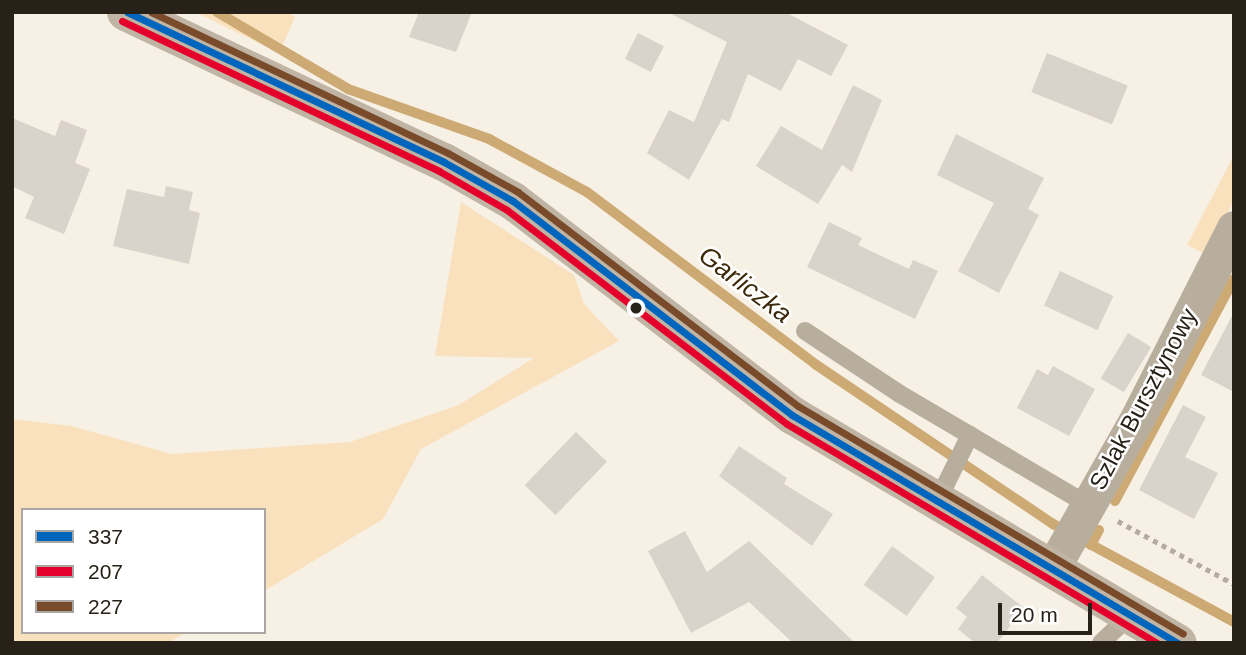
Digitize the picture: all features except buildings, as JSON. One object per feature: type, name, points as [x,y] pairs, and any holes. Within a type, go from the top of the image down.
[{"type":"main road","points":[[126,12],[444,162],[513,201],[757,391],[942,490],[1072,533],[1130,615],[1178,643]]},
{"type":"street","name":"Szlak Bursztynowy","points":[[1072,533],[1137,419],[1234,228]]},
{"type":"lane","points":[[805,331],[968,440],[1072,533]]},
{"type":"lane","points":[[942,490],[968,440]]},
{"type":"lane","points":[[1101,643],[1130,615]]},
{"type":"path","points":[[1072,533],[1234,584]]},
{"type":"shaded area","points":[[195,12],[287,12],[295,17],[279,53]]},
{"type":"shaded area","points":[[1234,155],[1234,200],[1207,255],[1187,245]]},
{"type":"shaded area","points":[[461,202],[574,275],[584,304],[619,341],[421,449],[383,519],[266,590],[266,508],[21,508],[21,634],[184,634],[167,643],[12,643],[12,419],[71,426],[172,454],[350,442],[459,405],[534,358],[435,356]]},
{"type":"waterway","name":"Garliczka","points":[[217,12],[348,89],[489,139],[587,192],[815,364],[1053,524],[1234,622]]},
{"type":"waterway","points":[[1115,501],[1234,279]]},
{"type":"waterway","points":[[1091,545],[1099,530]]},
{"type":"transit line","name":"337","points":[[127,12],[444,162],[513,201],[792,415],[1178,643]]},
{"type":"transit line","name":"227","points":[[151,12],[448,153],[518,192],[798,406],[1183,634]]},
{"type":"transit line","name":"207","points":[[122,21],[439,171],[507,210],[787,424],[1157,643]]}]
